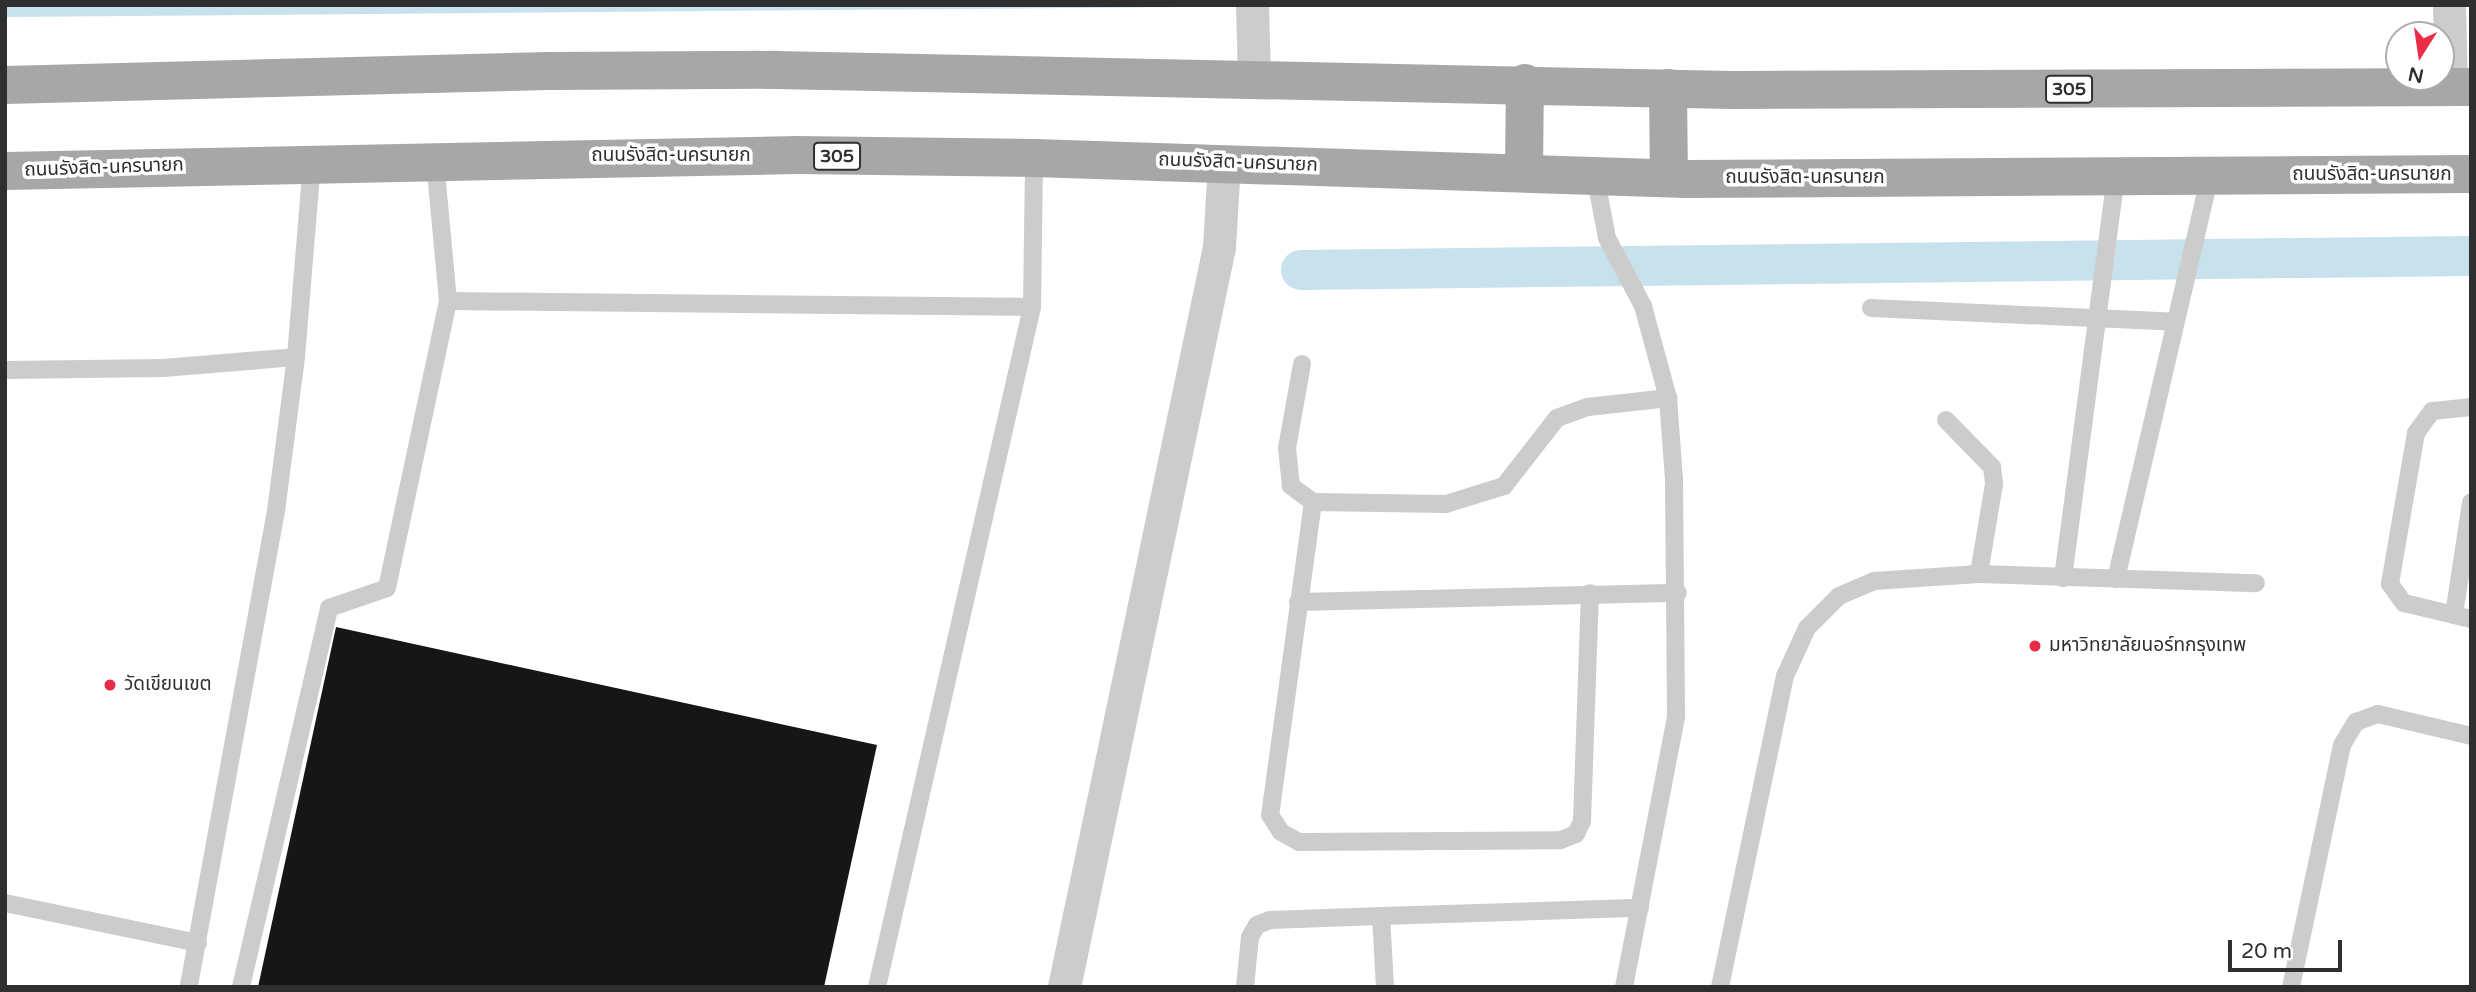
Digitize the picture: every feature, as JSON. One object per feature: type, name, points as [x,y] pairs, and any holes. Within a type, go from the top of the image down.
[{"type":"main road","name":"305","points":[[5,85],[549,71],[1254,78],[1668,88],[2461,87]]},
{"type":"main road","points":[[1524,172],[1525,83]]},
{"type":"main road","points":[[1668,88],[1669,177]]},
{"type":"main road","name":"ถนนรังสิต-นครนายก","points":[[5,171],[435,160],[1034,158],[1669,177],[2471,174]]},
{"type":"street","points":[[1252,5],[1254,78]]},
{"type":"street","points":[[2449,8],[2461,87]]},
{"type":"street","points":[[1064,987],[1219,247],[1224,163]]},
{"type":"lane","points":[[877,987],[1032,307],[1034,158]]},
{"type":"lane","points":[[241,987],[329,608],[387,587],[448,301],[435,160]]},
{"type":"lane","points":[[189,987],[276,511],[296,357],[312,162]]},
{"type":"lane","points":[[1595,175],[1607,238],[1643,306],[1668,398],[1678,593],[1676,717],[1624,987]]},
{"type":"lane","points":[[2116,579],[2210,176]]},
{"type":"lane","points":[[2063,578],[2116,177]]},
{"type":"lane","points":[[448,301],[1032,307]]},
{"type":"lane","points":[[1871,308],[2178,315]]},
{"type":"lane","points":[[5,370],[163,368],[296,357]]},
{"type":"lane","points":[[1302,364],[1287,448],[1291,485],[1313,502],[1446,504],[1504,486],[1557,418],[1588,407],[1668,398]]},
{"type":"lane","points":[[2471,407],[2432,411],[2416,433],[2390,584],[2404,603],[2463,617],[2471,502]]},
{"type":"lane","points":[[1946,420],[1992,467],[1994,484],[1979,574]]},
{"type":"lane","points":[[1313,502],[1270,815],[1282,832],[1300,842],[1561,840],[1576,834],[1582,821],[1590,593]]},
{"type":"lane","points":[[1720,987],[1786,676],[1807,628],[1839,596],[1874,580],[1979,574],[2256,583]]},
{"type":"lane","points":[[1298,602],[1678,593]]},
{"type":"lane","points":[[2291,987],[2342,745],[2356,722],[2378,715],[2471,736]]},
{"type":"lane","points":[[5,903],[198,943]]},
{"type":"lane","points":[[1245,987],[1250,937],[1257,925],[1270,920],[1640,908]]},
{"type":"lane","points":[[1381,916],[1385,987]]},
{"type":"water","points":[[5,5],[1424,5],[5,17]]},
{"type":"building","points":[[336,627],[877,745],[824,987],[258,987]]},
{"type":"waterway","points":[[1301,270],[2471,256]]},
{"type":"place","name":"มหาวิทยาลัยนอร์ทกรุงเทพ","points":[[2035,646]]},
{"type":"place","name":"วัดเขียนเขต","points":[[110,685]]}]
